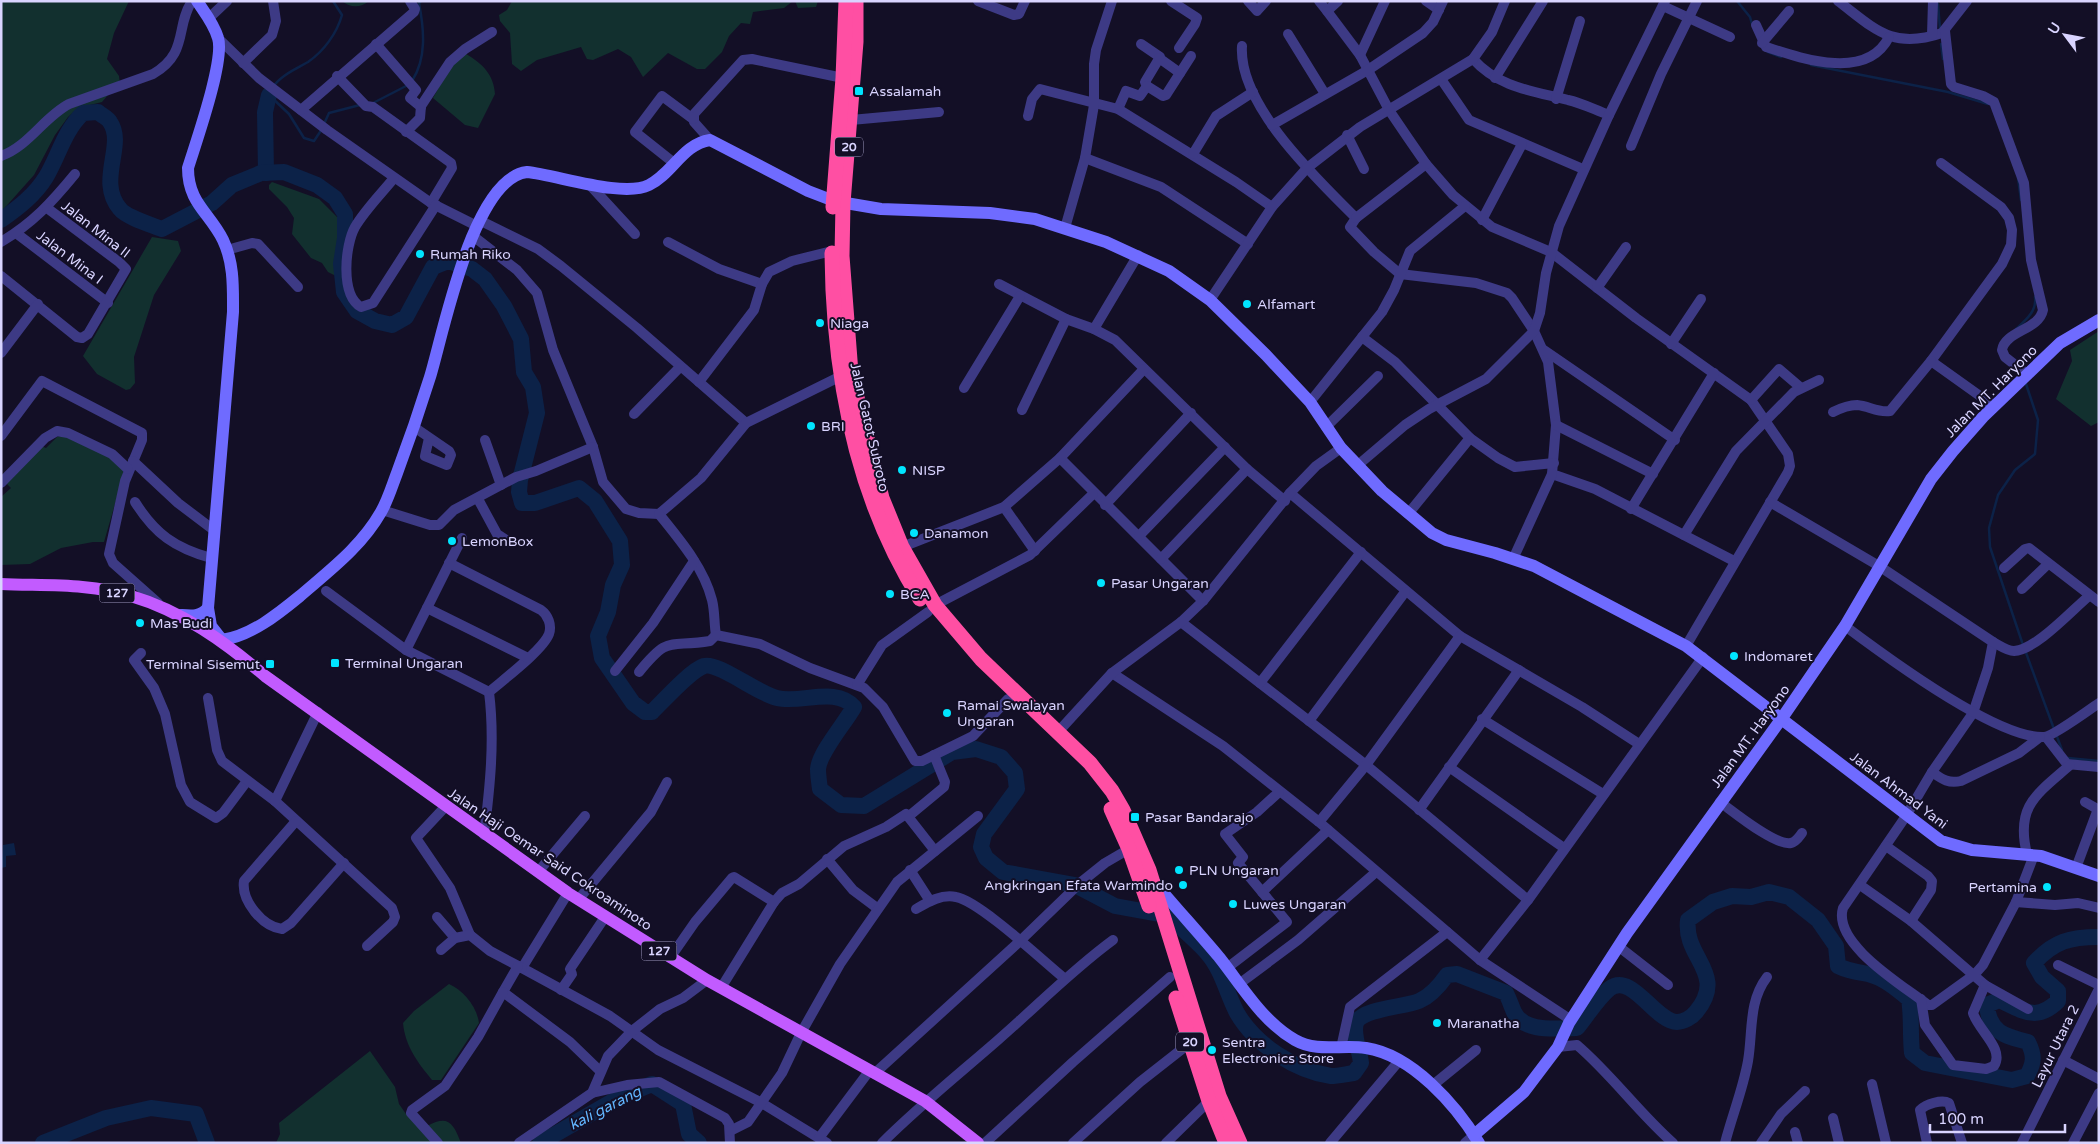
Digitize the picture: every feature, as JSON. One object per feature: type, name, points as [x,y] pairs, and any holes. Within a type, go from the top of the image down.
[{"type":"highway","name":"Jalan Gatot Subroto","points":[[846,1],[839,202],[842,256],[851,373],[878,487],[902,547],[932,609],[981,659],[1090,763],[1112,791],[1136,838],[1152,879],[1160,912],[1170,977],[1208,1101],[1226,1143]]},
{"type":"highway","name":"Jalan Gatot Subroto","points":[[856,1],[851,120],[832,252],[834,320],[840,376],[856,450],[870,501],[902,570],[964,655],[1075,760],[1108,803],[1130,849],[1219,1096],[1240,1143]]},
{"type":"main road","name":"127","points":[[1,584],[102,590],[130,595],[181,615],[222,640]]},
{"type":"main road","name":"Jalan Haji Oemar Said Cokroaminoto","points":[[222,640],[265,676],[318,712],[484,835],[573,896],[707,980],[925,1102],[978,1143]]},
{"type":"street","points":[[1,156],[18,146],[58,110],[69,104],[153,74],[162,69],[177,49],[192,1]]},
{"type":"street","points":[[196,1],[209,18],[219,39],[276,92],[433,204],[476,227],[548,256],[643,332],[680,367],[746,423]]},
{"type":"street","points":[[243,63],[272,35],[276,21],[273,1]]},
{"type":"street","points":[[301,110],[337,76],[414,12],[415,8],[410,1]]},
{"type":"street","points":[[978,1],[1014,15],[1019,14],[1025,1]]},
{"type":"street","points":[[1065,228],[1086,158],[1094,105],[1096,50],[1112,1]]},
{"type":"street","points":[[1171,1],[1197,18],[1179,48]]},
{"type":"street","points":[[1248,1],[1257,11],[1266,1]]},
{"type":"street","points":[[1319,1],[1360,55],[1389,110],[1426,164],[1465,206],[1482,220],[1515,238],[1551,252],[1672,344],[1751,400],[1784,447],[1789,460],[1788,472],[1686,646]]},
{"type":"street","points":[[1327,11],[1338,1]]},
{"type":"street","points":[[1360,55],[1385,1]]},
{"type":"street","points":[[1272,125],[1368,70],[1423,33],[1433,22],[1441,6],[1426,1]]},
{"type":"street","points":[[1210,300],[1272,207],[1307,168],[1347,135],[1473,59],[1492,32],[1505,1]]},
{"type":"street","points":[[1495,78],[1543,1]]},
{"type":"street","points":[[1631,146],[1661,74],[1697,1]]},
{"type":"street","points":[[1932,1],[1951,84],[1954,88],[1983,96],[1994,102],[2024,183],[2031,260],[2043,310],[2036,321],[2006,342],[2002,350],[2005,357],[2024,378]]},
{"type":"street","points":[[1840,2],[1873,28],[1889,37],[1908,38],[1939,33],[1967,1]]},
{"type":"street","points":[[209,18],[223,2]]},
{"type":"street","points":[[1358,466],[1405,425],[1437,404],[1486,379],[1534,331],[1540,313],[1551,252],[1559,226],[1608,115],[1664,3],[1689,18],[1730,36]]},
{"type":"street","points":[[1762,42],[1779,25],[1789,11]]},
{"type":"street","points":[[1556,99],[1580,21]]},
{"type":"street","points":[[1756,25],[1762,42],[1766,47],[1841,65],[1870,59],[1884,47],[1889,37]]},
{"type":"street","points":[[406,132],[420,118],[421,107],[456,56],[492,32]]},
{"type":"street","points":[[1288,34],[1325,94]]},
{"type":"street","points":[[219,39],[217,70],[188,168],[191,192],[196,203],[227,250],[233,268],[233,312],[208,608],[210,626],[222,640],[237,638],[285,608],[354,550],[382,510],[414,427],[464,258],[476,227],[499,188],[511,177],[519,173],[540,174],[614,188],[644,187],[653,182],[696,144],[710,140],[693,119],[662,96],[636,132],[674,163]]},
{"type":"street","points":[[376,44],[416,90],[410,98],[421,107]]},
{"type":"street","points":[[1141,44],[1160,56],[1159,58],[1180,73]]},
{"type":"street","points":[[1242,46],[1244,66],[1253,92],[1272,125],[1307,168],[1356,218]]},
{"type":"street","points":[[1159,58],[1145,82],[1147,86],[1164,96],[1191,56]]},
{"type":"street","points":[[693,119],[714,91],[747,59],[843,78]]},
{"type":"street","points":[[1473,59],[1495,78],[1525,91],[1572,101],[1608,115]]},
{"type":"street","points":[[337,76],[364,104],[373,107],[448,161],[452,166],[433,204],[372,303],[361,307],[348,292],[346,281],[351,236],[356,226],[394,178]]},
{"type":"street","points":[[1442,79],[1469,120],[1583,169]]},
{"type":"street","points":[[1118,109],[1126,91],[1140,96],[1147,86]]},
{"type":"street","points":[[1028,116],[1032,99],[1039,89],[1094,105],[1118,109],[1193,154],[1272,207]]},
{"type":"street","points":[[1193,154],[1216,116],[1253,92]]},
{"type":"street","points":[[851,120],[939,112]]},
{"type":"street","points":[[1347,135],[1364,169]]},
{"type":"street","name":"Jalan Ahmad Yani","points":[[710,140],[808,191],[839,202],[881,209],[1005,215],[1065,228],[1138,255],[1169,271],[1210,300],[1266,355],[1310,402],[1341,448],[1358,466],[1408,514],[1438,537],[1513,559],[1557,577],[1686,646],[1703,657],[1906,816],[1941,841],[1972,850],[2030,854],[2099,876]]},
{"type":"street","points":[[1482,220],[1522,144]]},
{"type":"street","points":[[1086,158],[1161,187],[1248,244]]},
{"type":"street","points":[[1833,412],[1848,406],[1858,405],[1883,412],[1890,411],[1931,361],[2002,264],[2011,245],[2012,230],[2009,218],[2001,207],[1941,163]]},
{"type":"street","points":[[1426,164],[1356,218],[1350,227],[1374,252],[1400,274],[1476,283],[1507,293],[1534,331],[1544,350],[1551,373],[1556,425],[1554,463],[1552,474],[1513,559]]},
{"type":"street","points":[[1,242],[16,233],[47,208],[75,174]]},
{"type":"street","points":[[589,184],[634,234]]},
{"type":"street","points":[[1310,402],[1389,300],[1410,251],[1465,206]]},
{"type":"street","name":"Jalan Mina II","points":[[47,208],[126,269],[108,303]]},
{"type":"street","points":[[476,227],[518,270],[537,293],[553,350],[593,447],[603,482],[618,502],[632,512],[660,514],[711,467],[746,423],[808,390],[840,376]]},
{"type":"street","name":"Jalan Mina I","points":[[16,233],[108,303]]},
{"type":"street","points":[[668,242],[719,269],[762,284]]},
{"type":"street","points":[[227,250],[252,243],[258,244],[298,288]]},
{"type":"street","points":[[1597,288],[1626,247]]},
{"type":"street","points":[[699,382],[754,310],[762,284],[769,272],[781,265],[832,252]]},
{"type":"street","points":[[1094,328],[1138,255]]},
{"type":"street","points":[[1,277],[38,304],[70,332],[82,338],[88,334],[108,303]]},
{"type":"street","points":[[999,284],[1066,319],[1094,328],[1115,340],[1247,469],[1361,552],[1405,592],[1460,636],[1639,744]]},
{"type":"street","points":[[964,388],[1020,296]]},
{"type":"street","points":[[1672,344],[1701,299]]},
{"type":"street","points":[[1,353],[38,304]]},
{"type":"street","points":[[1022,410],[1066,319]]},
{"type":"street","name":"Jalan MT. Haryono","points":[[1473,1140],[1524,1092],[1558,1047],[1567,1026],[1618,946],[1782,718],[1845,626],[1932,479],[1953,451],[1994,406],[2060,343],[2099,320]]},
{"type":"street","points":[[1362,337],[1395,362],[1470,438],[1498,458],[1515,467],[1554,463]]},
{"type":"street","points":[[1544,350],[1675,440]]},
{"type":"street","points":[[1931,361],[1994,406]]},
{"type":"street","points":[[634,414],[680,367]]},
{"type":"street","points":[[902,547],[1004,507],[1060,458],[1144,369]]},
{"type":"street","points":[[1751,400],[1779,369],[1800,387]]},
{"type":"street","points":[[1632,509],[1714,373]]},
{"type":"street","points":[[1326,427],[1378,376]]},
{"type":"street","points":[[1684,535],[1727,464],[1800,387],[1819,380]]},
{"type":"street","points":[[1,436],[42,381],[142,434],[142,440],[131,465],[113,529],[109,554],[112,563],[165,608]]},
{"type":"street","points":[[1105,505],[1191,413]]},
{"type":"street","points":[[1556,425],[1653,474]]},
{"type":"street","points":[[414,427],[428,438]]},
{"type":"street","points":[[1,483],[45,438],[57,431],[68,433],[131,465],[215,531]]},
{"type":"street","points":[[1408,514],[1470,438]]},
{"type":"street","points":[[485,440],[500,485]]},
{"type":"street","points":[[382,510],[430,525],[439,525],[449,513],[478,499],[500,485],[593,447]]},
{"type":"street","points":[[1139,536],[1225,447]]},
{"type":"street","points":[[1058,732],[1112,673],[1181,622],[1204,601],[1288,497],[1316,466],[1341,448]]},
{"type":"street","points":[[1060,458],[1093,494],[1139,536],[1204,601]]},
{"type":"street","points":[[1161,559],[1247,469]]},
{"type":"street","points":[[1552,474],[1595,489],[1734,562]]},
{"type":"street","points":[[857,685],[882,645],[932,609],[1035,551],[1093,494]]},
{"type":"street","points":[[478,499],[497,534],[512,543]]},
{"type":"street","points":[[135,502],[148,522],[175,545],[211,558]]},
{"type":"street","points":[[1770,502],[1879,566],[1993,642],[2011,650],[2025,647],[2089,596]]},
{"type":"street","points":[[1004,507],[1035,551]]},
{"type":"street","points":[[660,514],[694,561],[712,600],[716,635]]},
{"type":"street","points":[[406,650],[462,538]]},
{"type":"street","points":[[2004,568],[2027,548],[2099,602]]},
{"type":"street","points":[[1260,683],[1361,552]]},
{"type":"street","points":[[615,671],[653,623],[694,561]]},
{"type":"street","points":[[449,563],[546,614],[550,634],[541,646],[489,692]]},
{"type":"street","points":[[2022,589],[2048,564]]},
{"type":"street","points":[[326,591],[406,650],[489,692]]},
{"type":"street","points":[[1309,721],[1405,592]]},
{"type":"street","points":[[181,615],[196,616],[203,614],[208,608]]},
{"type":"street","points":[[427,608],[528,658]]},
{"type":"street","points":[[1181,622],[1366,765],[1528,900]]},
{"type":"street","points":[[1845,626],[1973,713],[2022,735],[2045,736]]},
{"type":"street","points":[[640,672],[653,656],[667,645],[672,643],[710,641],[716,635]]},
{"type":"street","points":[[716,635],[754,642],[810,668],[857,685],[869,692],[882,707],[913,759],[922,760],[973,736],[1008,698]]},
{"type":"street","points":[[1319,822],[1366,765],[1460,636]]},
{"type":"street","points":[[1993,642],[1988,668],[1973,713],[1843,908],[1841,916],[1850,940],[1858,950],[1921,999],[1932,1005],[1975,974],[1989,954],[2016,902],[2030,854],[2022,828],[2031,800],[2070,765]]},
{"type":"street","points":[[141,653],[134,660],[154,688],[165,714],[179,779],[190,802],[216,818],[223,814],[247,781]]},
{"type":"street","points":[[1480,960],[1528,900],[1602,794],[1703,657]]},
{"type":"street","points":[[1419,810],[1482,719],[1519,670]]},
{"type":"street","points":[[1112,673],[1222,746],[1319,822],[1480,960],[1567,1026]]},
{"type":"street","points":[[484,835],[492,749],[489,692]]},
{"type":"street","points":[[208,698],[219,757],[226,766],[276,800],[296,821],[392,908],[394,913],[393,922],[367,946]]},
{"type":"street","points":[[1932,772],[1952,783],[1961,781],[2019,753],[2099,704]]},
{"type":"street","points":[[276,800],[318,712]]},
{"type":"street","points":[[1482,719],[1602,794]]},
{"type":"street","points":[[2045,736],[2061,760],[2070,765],[2099,767]]},
{"type":"street","points":[[721,988],[774,902],[782,893],[799,884],[828,858],[853,840],[886,827],[904,815],[908,816],[944,787],[945,782],[934,755]]},
{"type":"street","points":[[1449,767],[1564,848]]},
{"type":"street","points":[[438,1143],[411,1114],[412,1110],[445,1086],[478,1037],[520,967],[573,896],[651,812],[667,782]]},
{"type":"street","points":[[1227,968],[1287,922],[1238,863],[1244,857],[1226,834],[1257,812],[1279,792]]},
{"type":"street","points":[[1720,802],[1777,840],[1790,844],[1802,833]]},
{"type":"street","points":[[2076,868],[2098,809],[2085,802]]},
{"type":"street","points":[[445,806],[416,838],[450,888],[470,935],[490,951],[610,1016],[658,1050],[760,1102],[823,1140],[873,1072],[1019,942],[1080,883],[1105,863],[1130,849]]},
{"type":"street","points":[[538,872],[585,816]]},
{"type":"street","points":[[908,816],[935,851]]},
{"type":"street","points":[[730,1130],[748,1122],[760,1102],[782,1073],[801,1033],[840,964],[877,908],[897,882],[978,816]]},
{"type":"street","points":[[296,821],[244,882],[245,894],[253,909],[264,922],[277,929],[286,926],[344,863]]},
{"type":"street","points":[[1262,892],[1328,830]]},
{"type":"street","points":[[1886,846],[1928,876],[1932,881],[1931,890],[1911,921]]},
{"type":"street","points":[[828,858],[853,890],[877,908]]},
{"type":"street","points":[[910,870],[930,901]]},
{"type":"street","points":[[1239,984],[1298,940],[1376,872]]},
{"type":"street","points":[[670,958],[695,922],[732,878],[734,877],[774,902]]},
{"type":"street","points":[[1152,879],[1227,968],[1260,1011],[1296,1040],[1323,1048],[1366,1048],[1399,1061],[1432,1085],[1449,1101],[1473,1140]]},
{"type":"street","points":[[1860,885],[1911,921],[1975,974],[1985,985],[2028,1009]]},
{"type":"street","points":[[916,909],[930,901],[948,896],[964,900],[991,917],[1064,978]]},
{"type":"street","points":[[2016,902],[2055,906],[2078,903],[2099,908]]},
{"type":"street","points":[[437,917],[455,938]]},
{"type":"street","points":[[561,990],[572,974],[570,968],[605,917]]},
{"type":"street","points":[[1345,1048],[1350,1007],[1446,932]]},
{"type":"street","points":[[441,950],[455,938],[470,935]]},
{"type":"street","points":[[882,1143],[925,1102],[998,1040],[1064,978],[1113,940]]},
{"type":"street","points":[[1618,946],[1668,985]]},
{"type":"street","points":[[2058,965],[2099,987]]},
{"type":"street","points":[[985,1143],[1073,1062],[1170,977]]},
{"type":"street","points":[[1725,1143],[1748,1061],[1753,1004],[1757,992],[1767,977]]},
{"type":"street","points":[[592,1093],[608,1056],[632,1031],[660,1009],[683,998],[707,980]]},
{"type":"street","points":[[1921,999],[1925,1025],[1950,1061],[1958,1066],[1986,1069],[1994,1066],[1998,1056],[1973,1014],[1985,985]]},
{"type":"street","name":"Layur Utara 2","points":[[2022,1143],[2099,987]]},
{"type":"street","points":[[504,992],[570,1042],[600,1071]]},
{"type":"street","points":[[1073,1143],[1140,1082],[1190,1042]]},
{"type":"street","points":[[1558,1047],[1577,1045],[1595,1060],[1649,1120],[1673,1143]]},
{"type":"street","points":[[1432,1085],[1476,1050]]},
{"type":"street","points":[[2063,1060],[2099,1079]]},
{"type":"street","points":[[1330,1143],[1399,1061]]},
{"type":"street","points":[[519,1143],[592,1093],[637,1083],[658,1082],[725,1118],[730,1130],[730,1143]]},
{"type":"street","points":[[1872,1084],[1886,1143]]},
{"type":"street","points":[[1761,1143],[1781,1114],[1805,1091]]},
{"type":"street","points":[[2073,1143],[2099,1093]]},
{"type":"street","points":[[1927,1143],[1920,1110],[1924,1106],[1944,1100],[1949,1103],[1962,1143]]},
{"type":"street","points":[[1166,1143],[1208,1101]]},
{"type":"street","points":[[1834,1118],[1839,1143]]},
{"type":"street","points":[[1795,1132],[1798,1143]]},
{"type":"green space","points":[[1,1],[129,1],[114,33],[107,59],[119,76],[120,85],[113,89],[102,102],[78,108],[68,117],[55,135],[34,175],[1,212]]},
{"type":"green space","points":[[342,1],[369,1],[363,5],[356,6],[348,5]]},
{"type":"green space","points":[[512,1],[793,1],[784,8],[753,12],[750,24],[741,23],[729,36],[722,52],[705,69],[697,69],[668,53],[643,77],[631,57],[618,49],[593,60],[587,59],[581,47],[537,60],[521,71],[512,64],[510,33],[500,21],[499,15],[507,10]]},
{"type":"green space","points":[[795,1],[818,1],[816,7],[798,8]]},
{"type":"green space","points":[[466,54],[486,70],[494,87],[495,94],[478,128],[465,125],[433,98],[451,67]]},
{"type":"green space","points":[[272,182],[319,199],[340,220],[340,251],[336,276],[328,272],[322,263],[311,258],[292,234],[294,218],[287,207],[269,189],[269,185]]},
{"type":"green space","points":[[152,237],[178,241],[181,251],[154,295],[134,357],[135,383],[130,389],[126,390],[97,374],[83,356]]},
{"type":"green space","points":[[2099,331],[2099,422],[2091,426],[2056,399],[2072,361],[2070,350]]},
{"type":"green space","points":[[67,434],[111,458],[123,468],[123,476],[104,542],[93,542],[61,548],[30,564],[1,565],[1,497],[11,488],[6,483],[41,446],[46,448],[57,437]]},
{"type":"green space","points":[[449,984],[459,990],[472,1005],[479,1023],[441,1080],[432,1080],[409,1047],[403,1023],[414,1011]]},
{"type":"green space","points":[[370,1051],[395,1087],[399,1104],[406,1114],[427,1126],[440,1121],[448,1122],[452,1125],[461,1143],[276,1143],[280,1134],[279,1123]]},
{"type":"water","points":[[14,843],[16,855],[6,856],[6,867],[1,868],[3,845]]},
{"type":"waterway","points":[[273,87],[284,76],[314,58],[329,41],[342,15],[333,1]]},
{"type":"waterway","points":[[412,81],[417,72],[422,53],[423,33],[419,3],[421,1]]},
{"type":"waterway","points":[[1737,1],[1750,17],[1752,24]]},
{"type":"waterway","points":[[1938,4],[1940,29]]},
{"type":"waterway","points":[[1941,44],[1943,59]]},
{"type":"waterway","points":[[1768,52],[1781,57]]},
{"type":"waterway","points":[[1811,65],[1948,92],[1988,104]]},
{"type":"waterway","points":[[373,103],[408,85]]},
{"type":"waterway","points":[[271,92],[269,95],[289,114],[304,138],[314,141],[322,129]]},
{"type":"waterway","points":[[266,173],[265,112],[269,95]]},
{"type":"waterway","points":[[324,124],[329,113],[360,105]]},
{"type":"waterway","points":[[1,220],[26,201],[42,184],[66,135],[76,120],[83,113],[98,112],[109,121],[114,131],[115,141],[111,175],[113,198],[123,212],[162,229],[212,203],[232,185],[261,173],[284,172],[317,185],[335,198],[345,214],[345,238],[341,264],[344,292],[357,311],[375,321],[392,325],[406,317],[433,267],[448,261],[472,269],[485,279],[504,306],[521,339],[524,372],[533,387],[537,413],[520,480],[519,492],[522,503],[535,503],[579,488],[595,501],[620,541],[622,565],[613,585],[608,612],[598,636],[602,658],[633,703],[645,712],[652,712],[685,679],[704,666],[719,669],[777,698],[828,697],[847,701],[854,707],[827,747],[819,762],[818,769],[820,789],[841,805],[864,806],[952,752],[976,749],[1001,757],[1015,773],[1017,789],[984,834],[981,847],[986,858],[1003,872],[1075,885],[1115,906],[1170,916],[1213,960],[1233,1006],[1254,1035],[1290,1062],[1317,1073],[1331,1076],[1354,1073],[1361,1063],[1355,1036],[1357,1021],[1369,1013],[1423,999],[1435,990],[1447,975],[1457,974],[1506,993],[1519,1019],[1541,1028],[1577,1028],[1605,993],[1618,985],[1635,992],[1669,1020],[1677,1022],[1685,1020],[1696,1012],[1705,998],[1708,987],[1706,976],[1688,933],[1688,920],[1713,902],[1732,896],[1751,897],[1769,892],[1789,897],[1818,920],[1836,946],[1838,966],[1879,978],[1909,999],[1912,1053],[1925,1063],[2012,1080],[2027,1076],[2032,1063],[2032,1051],[2028,1042],[2005,1035],[1995,1027],[1988,1014],[1987,1005],[1999,1000],[2023,1011],[2036,1013],[2050,1007],[2058,1001],[2058,991],[2042,977],[2034,963],[2049,950],[2063,942],[2071,939],[2099,937]]},
{"type":"waterway","points":[[2018,178],[2021,200]]},
{"type":"waterway","points":[[2016,329],[2033,311],[2035,297]]},
{"type":"waterway","points":[[2023,645],[1990,547],[1989,528],[1998,495],[2015,470],[2035,454],[2038,420],[2025,381]]},
{"type":"waterway","points":[[2025,650],[2054,729]]},
{"type":"waterway","points":[[2056,734],[2062,750]]},
{"type":"waterway","points":[[2068,758],[2099,761]]},
{"type":"waterway","name":"kali garang","points":[[540,1143],[620,1097],[652,1084],[683,1104],[689,1134],[699,1143]]},
{"type":"waterway","name":"kali garang","points":[[43,1143],[106,1118],[151,1108],[196,1114],[207,1143]]},
{"type":"place","name":"Assalamah","points":[[859,91]]},
{"type":"place","name":"Rumah Riko","points":[[420,254]]},
{"type":"place","name":"Alfamart","points":[[1247,304]]},
{"type":"place","name":"Niaga","points":[[820,323]]},
{"type":"place","name":"BRI","points":[[811,426]]},
{"type":"place","name":"NISP","points":[[902,470]]},
{"type":"place","name":"Danamon","points":[[914,533]]},
{"type":"place","name":"LemonBox","points":[[452,541]]},
{"type":"place","name":"Pasar Ungaran","points":[[1101,583]]},
{"type":"place","name":"BCA","points":[[890,594]]},
{"type":"place","name":"Mas Budi","points":[[140,623]]},
{"type":"place","name":"Indomaret","points":[[1734,656]]},
{"type":"place","name":"Terminal Ungaran","points":[[335,663]]},
{"type":"place","name":"Terminal Sisemut","points":[[270,664]]},
{"type":"place","name":"Ramai Swalayan Ungaran","points":[[947,713]]},
{"type":"place","name":"Pasar Bandarajo","points":[[1135,817]]},
{"type":"place","name":"PLN Ungaran","points":[[1179,870]]},
{"type":"place","name":"Angkringan Efata Warmindo","points":[[1183,885]]},
{"type":"place","name":"Pertamina","points":[[2047,887]]},
{"type":"place","name":"Luwes Ungaran","points":[[1233,904]]},
{"type":"place","name":"Maranatha","points":[[1437,1023]]},
{"type":"place","name":"Sentra Electronics Store","points":[[1212,1050]]}]
